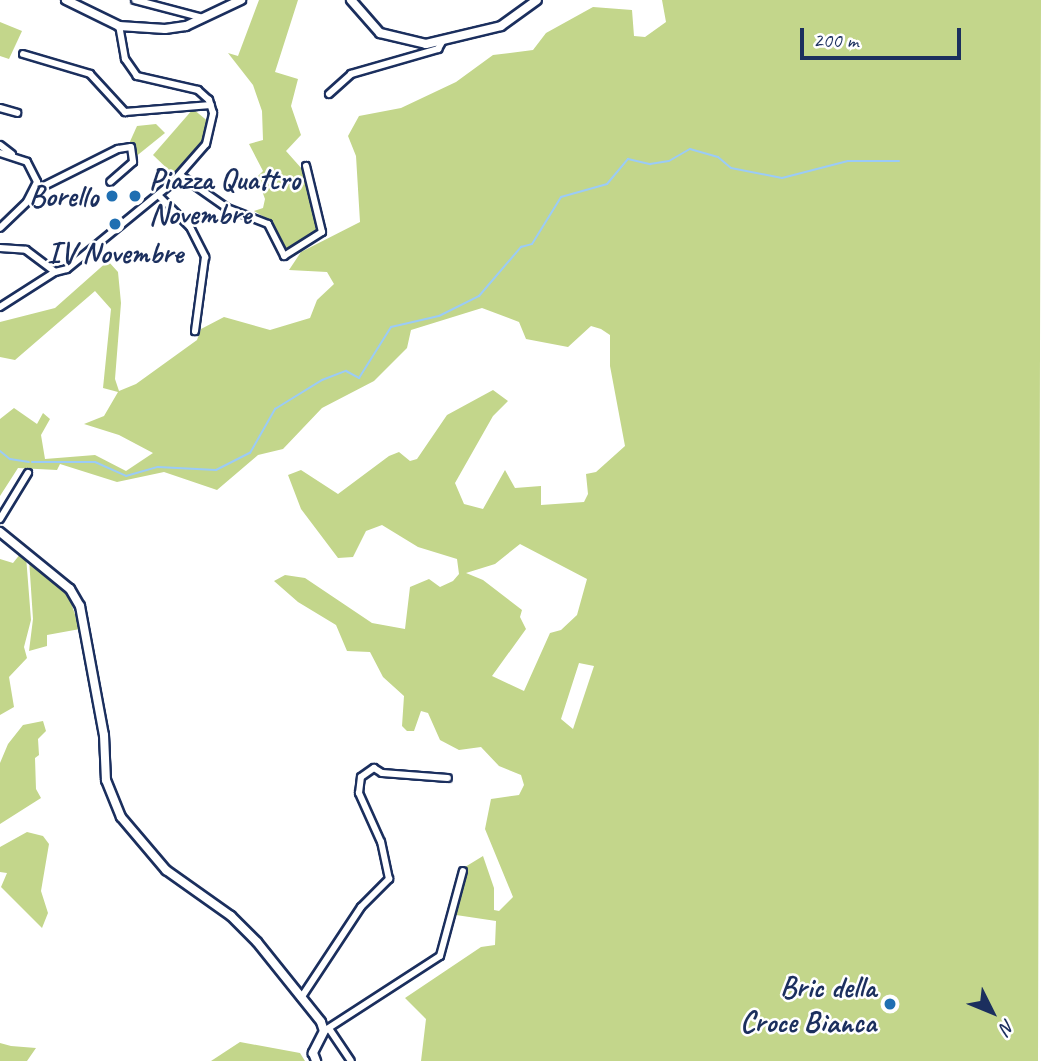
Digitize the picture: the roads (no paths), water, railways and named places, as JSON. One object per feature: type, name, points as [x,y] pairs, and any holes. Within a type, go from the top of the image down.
[{"type":"street","points":[[66,0],[119,26],[165,29],[203,18],[241,0]]},
{"type":"street","points":[[78,0],[101,16]]},
{"type":"street","points":[[135,0],[203,18]]},
{"type":"street","points":[[351,0],[380,33],[414,43],[442,42],[501,26],[519,17],[537,0]]},
{"type":"street","points":[[0,307],[55,272],[73,265],[180,175],[210,137],[211,105],[198,90],[137,76],[125,58],[119,26]]},
{"type":"street","points":[[329,94],[351,74],[439,49],[442,42]]},
{"type":"street","points":[[23,54],[90,74],[125,112],[211,105]]},
{"type":"street","points":[[0,108],[17,113]]},
{"type":"street","points":[[0,145],[33,169],[36,190]]},
{"type":"street","points":[[0,228],[36,190],[128,146],[134,154],[129,167],[110,182]]},
{"type":"street","points":[[0,153],[12,154]]},
{"type":"street","points":[[180,175],[227,208],[268,224],[284,256],[322,232],[306,166]]},
{"type":"street","points":[[158,195],[190,227],[205,257],[195,331]]},
{"type":"street","points":[[0,247],[26,250],[55,272]]},
{"type":"street","points":[[0,519],[28,473]]},
{"type":"street","points":[[0,533],[74,593],[80,606],[104,735],[106,780],[121,817],[166,870],[249,932],[351,1061]]},
{"type":"street","points":[[301,998],[361,907],[388,879],[381,842],[359,793],[362,777],[374,768],[382,773],[449,778]]},
{"type":"street","points":[[316,1061],[313,1053],[327,1030],[440,956],[463,871]]},
{"type":"waterway","points":[[32,462],[95,462],[126,476],[158,467],[216,470],[250,453],[275,409],[322,380],[346,371],[359,378],[391,327],[439,316],[479,296],[521,247],[532,244],[561,197],[607,184],[628,159],[650,164],[669,161],[690,149],[718,157],[731,168],[782,178],[848,161],[899,161]]},
{"type":"waterway","points":[[0,451],[10,459],[29,462]]},
{"type":"place","name":"Borello","points":[[112,196]]},
{"type":"place","name":"Piazza Quattro Novembre","points":[[135,196]]},
{"type":"place","name":"IV Novembre","points":[[115,224]]},
{"type":"place","name":"Bric della Croce Bianca","points":[[890,1004]]}]
